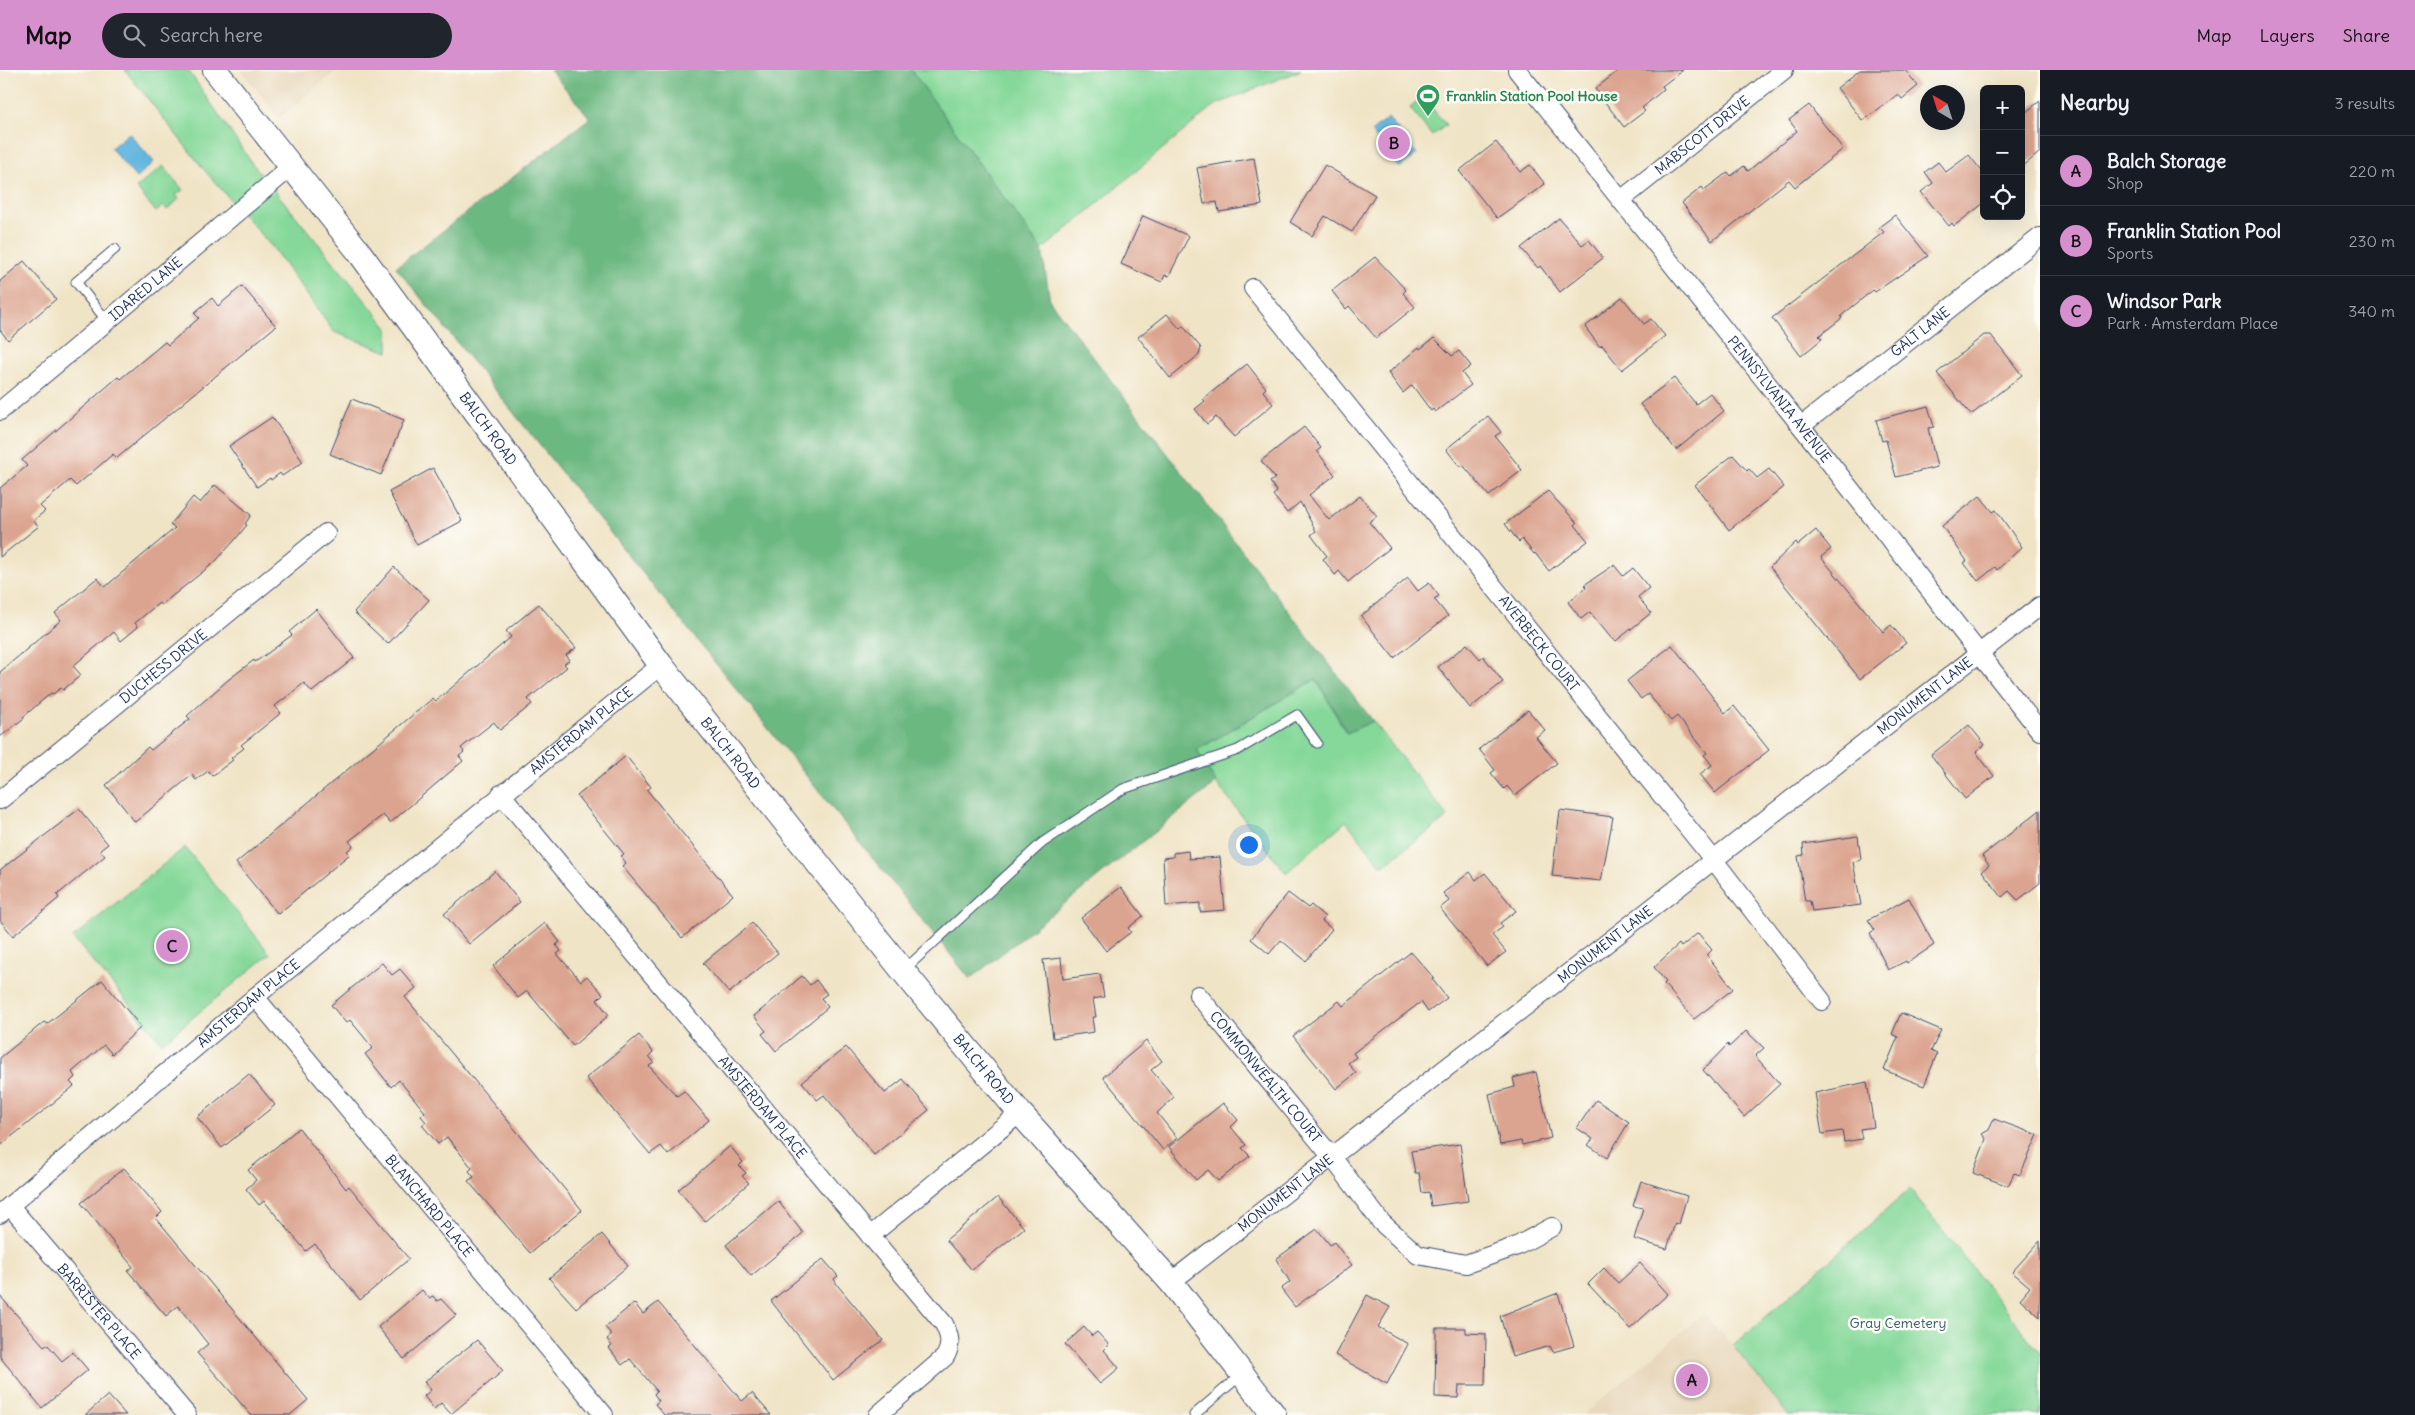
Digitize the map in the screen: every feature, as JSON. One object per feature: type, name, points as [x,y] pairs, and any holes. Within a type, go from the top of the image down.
[{"type":"street","name":"BALCH ROAD","points":[[215,70],[359,252],[661,665],[903,971],[1020,1113],[1171,1282],[1274,1415]]},
{"type":"street","name":"PENNSYLVANIA AVENUE","points":[[1517,70],[1802,426],[2040,731]]},
{"type":"street","name":"MABSCOTT DRIVE","points":[[1621,200],[1784,70]]},
{"type":"street","name":"IDARED LANE","points":[[0,411],[292,166]]},
{"type":"street","name":"GALT LANE","points":[[1802,426],[2040,237]]},
{"type":"street","name":"AVERBECK COURT","points":[[1253,288],[1713,859],[1822,1001]]},
{"type":"street","name":"DUCHESS DRIVE","points":[[0,800],[326,533]]},
{"type":"street","name":"MONUMENT LANE","points":[[1171,1282],[1933,688],[1981,654],[2040,606]]},
{"type":"street","name":"AMSTERDAM PLACE","points":[[5,1210],[255,997],[661,665]]},
{"type":"street","name":"AMSTERDAM PLACE","points":[[501,794],[944,1324],[950,1336],[950,1348],[945,1357],[878,1415]]},
{"type":"street","name":"COMMONWEALTH COURT","points":[[1198,995],[1332,1157],[1381,1222],[1418,1255],[1466,1264],[1517,1246],[1552,1227]]},
{"type":"street","name":"BLANCHARD PLACE","points":[[255,997],[604,1415]]},
{"type":"street","points":[[870,1236],[1020,1113]]},
{"type":"street","name":"BARRISTER PLACE","points":[[5,1210],[187,1415]]},
{"type":"lane","points":[[107,321],[76,282],[115,249]]},
{"type":"lane","points":[[903,971],[1042,843],[1122,789],[1238,750],[1297,715],[1317,743]]},
{"type":"lane","points":[[1194,1415],[1242,1374]]},
{"type":"shaded area","points":[[241,70],[337,70],[279,118]]},
{"type":"shaded area","points":[[1703,1314],[1733,1346],[1788,1415],[1583,1415]]},
{"type":"green space","points":[[125,70],[188,70],[251,162],[388,328],[388,352],[334,332],[273,248],[206,172]]},
{"type":"green space","points":[[550,70],[911,70],[1042,250],[1050,301],[1373,721],[1347,733],[1316,679],[1197,750],[1216,783],[970,979],[396,267],[590,118]]},
{"type":"green space","points":[[911,70],[1301,70],[1215,105],[1042,250]]},
{"type":"green space","name":"Franklin Station Pool House","points":[[1423,97],[1446,125],[1432,136],[1410,108]]},
{"type":"green space","points":[[163,166],[183,190],[176,195],[179,199],[167,210],[163,206],[156,212],[136,188]]},
{"type":"green space","points":[[1316,679],[1346,733],[1373,721],[1448,817],[1382,866],[1346,821],[1286,873],[1216,783],[1197,750]]},
{"type":"green space","points":[[185,847],[270,954],[162,1043],[73,938]]},
{"type":"green space","name":"Gray Cemetery","points":[[1910,1189],[2040,1353],[2040,1415],[1788,1415],[1733,1346]]},
{"type":"water","points":[[1388,118],[1417,154],[1399,168],[1371,132]]},
{"type":"water","points":[[129,133],[154,162],[136,178],[111,148]]},
{"type":"building","points":[[1619,70],[1683,70],[1662,86],[1664,89],[1642,108],[1645,111],[1624,127],[1595,89]]},
{"type":"building","points":[[1860,70],[1905,70],[1918,86],[1902,99],[1898,94],[1863,121],[1837,88]]},
{"type":"building","points":[[2040,101],[2040,152],[2025,165],[2025,130],[2025,113]]},
{"type":"building","points":[[1809,105],[1843,149],[1795,187],[1789,180],[1712,241],[1682,203],[1702,187],[1704,190],[1728,172],[1731,176],[1744,166],[1748,171],[1797,131],[1789,120]]},
{"type":"building","points":[[1496,142],[1520,172],[1530,165],[1545,184],[1497,218],[1459,171]]},
{"type":"building","points":[[1969,155],[1980,169],[1980,206],[1954,226],[1952,223],[1949,226],[1921,192],[1933,183],[1925,172],[1938,162],[1946,172]]},
{"type":"building","points":[[1254,158],[1262,205],[1219,212],[1217,202],[1204,204],[1197,168]]},
{"type":"building","points":[[1325,165],[1375,195],[1352,232],[1325,216],[1312,236],[1290,222]]},
{"type":"building","points":[[1895,215],[1928,256],[1875,292],[1873,290],[1819,336],[1822,339],[1801,356],[1772,318],[1884,232],[1879,227]]},
{"type":"building","points":[[1143,216],[1189,236],[1169,276],[1165,275],[1162,282],[1121,264]]},
{"type":"building","points":[[1559,218],[1582,245],[1589,240],[1603,258],[1560,292],[1540,266],[1538,268],[1521,248]]},
{"type":"building","points":[[1375,257],[1406,290],[1403,293],[1415,307],[1376,338],[1349,306],[1346,309],[1332,291]]},
{"type":"building","points":[[24,261],[56,299],[8,340],[0,330],[0,281]]},
{"type":"building","points":[[242,286],[276,326],[117,458],[113,454],[76,486],[70,480],[40,506],[45,511],[33,521],[39,526],[0,557],[0,488],[27,466],[22,460],[118,377],[120,379],[165,342],[168,345],[199,318],[194,313],[212,298],[218,306]]},
{"type":"building","points":[[1622,297],[1644,324],[1651,319],[1665,336],[1622,370],[1602,345],[1600,347],[1585,327]]},
{"type":"building","points":[[1167,314],[1180,329],[1183,326],[1201,348],[1199,355],[1170,378],[1138,337]]},
{"type":"building","points":[[1984,335],[1991,335],[2022,375],[1971,415],[1937,373]]},
{"type":"building","points":[[1434,338],[1452,356],[1459,351],[1471,366],[1462,373],[1471,385],[1435,412],[1433,409],[1431,411],[1412,385],[1403,393],[1388,373],[1419,347],[1420,349]]},
{"type":"building","points":[[1247,364],[1266,388],[1263,391],[1273,404],[1234,437],[1216,417],[1207,424],[1195,409],[1205,401],[1203,399]]},
{"type":"building","points":[[1674,378],[1696,404],[1710,393],[1724,411],[1676,450],[1640,404]]},
{"type":"building","points":[[352,399],[404,420],[381,475],[330,454]]},
{"type":"building","points":[[1928,406],[1934,427],[1928,428],[1937,467],[1896,477],[1886,440],[1882,441],[1876,420]]},
{"type":"building","points":[[1488,416],[1501,432],[1495,436],[1522,470],[1489,496],[1463,465],[1460,467],[1446,449]]},
{"type":"building","points":[[272,417],[303,462],[282,476],[280,473],[257,487],[229,446]]},
{"type":"building","points":[[1304,427],[1321,448],[1317,451],[1335,475],[1309,495],[1329,520],[1360,496],[1377,516],[1369,522],[1390,548],[1348,582],[1339,571],[1335,575],[1323,559],[1327,556],[1311,535],[1316,531],[1300,502],[1287,513],[1273,495],[1277,492],[1270,482],[1275,478],[1261,461]]},
{"type":"building","points":[[1733,455],[1747,471],[1749,469],[1757,478],[1769,469],[1784,487],[1729,530],[1695,485]]},
{"type":"building","points":[[433,468],[462,521],[417,545],[389,492]]},
{"type":"building","points":[[215,485],[251,515],[245,524],[247,525],[234,541],[215,562],[135,623],[138,627],[121,641],[114,632],[73,666],[81,675],[63,690],[61,688],[53,694],[51,693],[0,737],[0,672],[61,620],[55,613],[97,578],[105,587],[175,528],[170,525],[193,497],[200,503]]},
{"type":"building","points":[[1548,491],[1577,523],[1575,525],[1588,541],[1549,571],[1522,539],[1519,542],[1505,524]]},
{"type":"building","points":[[1980,496],[1993,512],[1996,510],[2022,547],[1997,570],[1995,567],[1978,581],[1964,563],[1967,561],[1942,526]]},
{"type":"building","points":[[1816,530],[1831,549],[1821,557],[1883,632],[1891,625],[1906,643],[1860,679],[1770,567],[1796,542],[1798,545]]},
{"type":"building","points":[[1614,565],[1623,576],[1633,568],[1649,588],[1638,597],[1651,613],[1616,641],[1611,638],[1590,612],[1581,619],[1568,602],[1586,587],[1584,585]]},
{"type":"building","points":[[394,567],[429,600],[388,644],[354,612]]},
{"type":"building","points":[[1408,578],[1418,591],[1429,583],[1439,596],[1434,599],[1448,616],[1394,658],[1361,616]]},
{"type":"building","points":[[539,604],[576,648],[566,655],[570,660],[564,664],[567,667],[528,699],[532,704],[500,730],[494,722],[461,748],[464,752],[459,756],[463,761],[390,823],[383,815],[349,841],[353,846],[347,851],[350,854],[278,914],[236,863],[433,698],[436,701],[511,637],[506,631]]},
{"type":"building","points":[[316,609],[354,658],[312,692],[304,683],[275,706],[281,713],[241,745],[244,748],[231,758],[233,760],[212,776],[208,771],[196,780],[192,775],[135,822],[106,785],[148,747],[151,750],[190,719],[187,716],[228,680],[292,635],[289,632]]},
{"type":"building","points":[[1467,644],[1480,659],[1483,656],[1503,682],[1470,708],[1438,667]]},
{"type":"building","points":[[1672,645],[1725,713],[1734,706],[1769,750],[1715,793],[1700,774],[1712,765],[1704,755],[1707,753],[1677,716],[1671,721],[1648,694],[1641,699],[1627,681]]},
{"type":"building","points":[[1528,710],[1545,730],[1536,737],[1557,763],[1515,796],[1507,786],[1504,789],[1491,773],[1495,770],[1479,749]]},
{"type":"building","points":[[1969,725],[1985,745],[1976,752],[1994,776],[1965,799],[1931,755]]},
{"type":"building","points":[[626,756],[651,787],[647,790],[733,895],[682,938],[622,866],[626,863],[621,856],[624,854],[577,796]]},
{"type":"building","points":[[79,809],[108,844],[100,850],[105,856],[57,895],[59,898],[13,936],[0,920],[0,870]]},
{"type":"building","points":[[1560,810],[1613,817],[1601,881],[1552,876]]},
{"type":"building","points":[[2040,810],[2040,883],[2018,900],[2009,891],[2002,897],[1982,871],[1989,865],[1982,856]]},
{"type":"building","points":[[1858,836],[1861,860],[1853,862],[1861,905],[1812,911],[1810,901],[1805,901],[1798,856],[1804,855],[1803,844]]},
{"type":"building","points":[[1188,851],[1189,859],[1220,857],[1225,910],[1200,912],[1200,903],[1166,906],[1163,858],[1173,857],[1173,853]]},
{"type":"building","points":[[495,871],[520,902],[469,944],[444,914]]},
{"type":"building","points":[[1470,872],[1476,880],[1485,873],[1516,911],[1500,923],[1503,927],[1492,935],[1506,952],[1487,966],[1440,908],[1449,901],[1443,893]]},
{"type":"building","points":[[1121,887],[1143,916],[1128,928],[1131,932],[1106,951],[1081,918]]},
{"type":"building","points":[[1288,893],[1308,908],[1311,905],[1325,917],[1322,921],[1332,929],[1306,961],[1281,940],[1269,954],[1251,939]]},
{"type":"building","points":[[1909,898],[1934,945],[1907,963],[1906,961],[1888,970],[1870,933],[1875,930],[1868,920]]},
{"type":"building","points":[[545,923],[560,942],[556,945],[561,951],[557,954],[581,981],[587,976],[603,994],[597,1000],[609,1015],[573,1046],[527,991],[518,998],[493,966]]},
{"type":"building","points":[[752,923],[778,953],[729,993],[703,963]]},
{"type":"building","points":[[1698,933],[1712,950],[1707,955],[1733,989],[1694,1019],[1664,984],[1666,982],[1654,967],[1679,944],[1681,947]]},
{"type":"building","points":[[1411,952],[1434,978],[1432,979],[1447,998],[1428,1012],[1421,1002],[1353,1053],[1356,1057],[1348,1063],[1356,1073],[1336,1089],[1293,1036],[1339,1001],[1343,1006]]},
{"type":"building","points":[[1061,958],[1063,979],[1100,974],[1104,997],[1093,999],[1096,1017],[1092,1017],[1094,1032],[1053,1038],[1043,960]]},
{"type":"building","points":[[382,963],[392,975],[400,969],[416,988],[405,997],[582,1210],[530,1253],[468,1181],[474,1177],[469,1171],[472,1168],[447,1137],[438,1144],[422,1125],[426,1122],[421,1116],[425,1112],[399,1080],[391,1087],[365,1054],[373,1048],[350,1020],[346,1023],[331,1005]]},
{"type":"building","points":[[802,976],[810,985],[816,980],[827,994],[821,998],[828,1007],[776,1051],[762,1034],[766,1031],[754,1016]]},
{"type":"building","points":[[102,980],[141,1027],[112,1054],[104,1045],[72,1072],[75,1077],[70,1082],[74,1086],[0,1146],[0,1058],[44,1022],[47,1024]]},
{"type":"building","points":[[1901,1013],[1941,1030],[1931,1051],[1937,1054],[1924,1086],[1884,1070],[1898,1037],[1892,1034]]},
{"type":"building","points":[[1746,1031],[1764,1048],[1755,1056],[1780,1084],[1744,1117],[1703,1070],[1728,1044],[1729,1047]]},
{"type":"building","points":[[639,1035],[653,1052],[649,1056],[654,1062],[649,1066],[677,1096],[684,1091],[709,1120],[668,1155],[661,1146],[650,1154],[586,1078]]},
{"type":"building","points":[[1146,1041],[1162,1061],[1151,1070],[1174,1097],[1157,1113],[1177,1138],[1163,1150],[1103,1077]]},
{"type":"building","points":[[846,1047],[885,1093],[903,1079],[929,1110],[874,1155],[824,1095],[817,1100],[802,1082]]},
{"type":"building","points":[[1536,1072],[1551,1138],[1522,1145],[1521,1141],[1500,1145],[1489,1094],[1515,1087],[1513,1078]]},
{"type":"building","points":[[249,1074],[275,1105],[222,1148],[197,1117]]},
{"type":"building","points":[[1867,1082],[1874,1127],[1860,1129],[1862,1139],[1844,1142],[1842,1131],[1822,1134],[1815,1093]]},
{"type":"building","points":[[1596,1100],[1629,1122],[1607,1158],[1588,1145],[1593,1139],[1577,1128]]},
{"type":"building","points":[[1223,1103],[1238,1120],[1231,1127],[1246,1145],[1242,1148],[1250,1156],[1218,1181],[1208,1170],[1196,1180],[1169,1147]]},
{"type":"building","points":[[1994,1119],[2038,1135],[2020,1175],[2014,1173],[2008,1186],[1973,1173],[1986,1139],[1982,1134],[1989,1130]]},
{"type":"building","points":[[299,1128],[346,1189],[349,1186],[409,1259],[360,1300],[315,1244],[306,1251],[264,1201],[259,1205],[246,1189],[256,1180],[248,1170]]},
{"type":"building","points":[[1460,1144],[1468,1201],[1431,1206],[1429,1192],[1422,1193],[1419,1173],[1415,1173],[1411,1151]]},
{"type":"building","points":[[730,1146],[743,1162],[739,1166],[746,1173],[742,1176],[749,1183],[705,1221],[678,1190]]},
{"type":"building","points":[[124,1168],[162,1212],[156,1218],[308,1400],[290,1415],[251,1415],[197,1353],[208,1344],[178,1306],[166,1316],[128,1271],[133,1267],[81,1203]]},
{"type":"building","points":[[1641,1181],[1687,1196],[1679,1224],[1675,1223],[1667,1249],[1634,1239],[1643,1208],[1633,1206]]},
{"type":"building","points":[[998,1197],[1024,1228],[972,1270],[946,1240]]},
{"type":"building","points":[[778,1201],[803,1233],[751,1276],[726,1245]]},
{"type":"building","points":[[1317,1229],[1330,1245],[1334,1242],[1352,1265],[1295,1307],[1281,1289],[1290,1282],[1276,1259]]},
{"type":"building","points":[[602,1234],[628,1266],[576,1308],[549,1278]]},
{"type":"building","points":[[2040,1241],[2040,1317],[2020,1299],[2030,1287],[2012,1272]]},
{"type":"building","points":[[823,1259],[838,1276],[834,1279],[838,1286],[883,1340],[833,1380],[771,1301]]},
{"type":"building","points":[[1640,1263],[1668,1294],[1630,1329],[1588,1284],[1604,1268],[1618,1283]]},
{"type":"building","points":[[422,1290],[429,1298],[433,1296],[437,1301],[441,1299],[456,1315],[404,1359],[378,1327]]},
{"type":"building","points":[[1558,1293],[1574,1346],[1553,1352],[1550,1346],[1512,1357],[1500,1316]]},
{"type":"building","points":[[1367,1295],[1390,1307],[1378,1327],[1408,1344],[1387,1384],[1335,1355]]},
{"type":"building","points":[[0,1296],[44,1346],[47,1344],[62,1361],[73,1352],[88,1370],[42,1408],[0,1357]]},
{"type":"building","points":[[658,1302],[742,1401],[752,1393],[771,1415],[664,1415],[655,1404],[659,1401],[654,1394],[657,1391],[630,1359],[622,1365],[609,1348],[612,1346],[607,1339],[612,1335],[605,1327],[634,1303],[643,1314]]},
{"type":"building","points":[[1084,1327],[1092,1336],[1097,1332],[1109,1345],[1104,1350],[1119,1368],[1100,1384],[1065,1344]]},
{"type":"building","points":[[1436,1328],[1466,1328],[1466,1333],[1486,1334],[1485,1385],[1459,1385],[1458,1398],[1435,1397]]},
{"type":"building","points":[[477,1340],[503,1371],[451,1414],[441,1403],[434,1409],[424,1396],[431,1390],[424,1382]]},
{"type":"building","points":[[108,1395],[126,1415],[85,1415]]},
{"type":"place","name":"Franklin Station Pool House","points":[[1428,117]]},
{"type":"place","name":"Franklin Station Pool","points":[[1394,143]]},
{"type":"place","name":"Windsor Park","points":[[172,946]]},
{"type":"place","name":"Balch Storage","points":[[1692,1380]]}]
